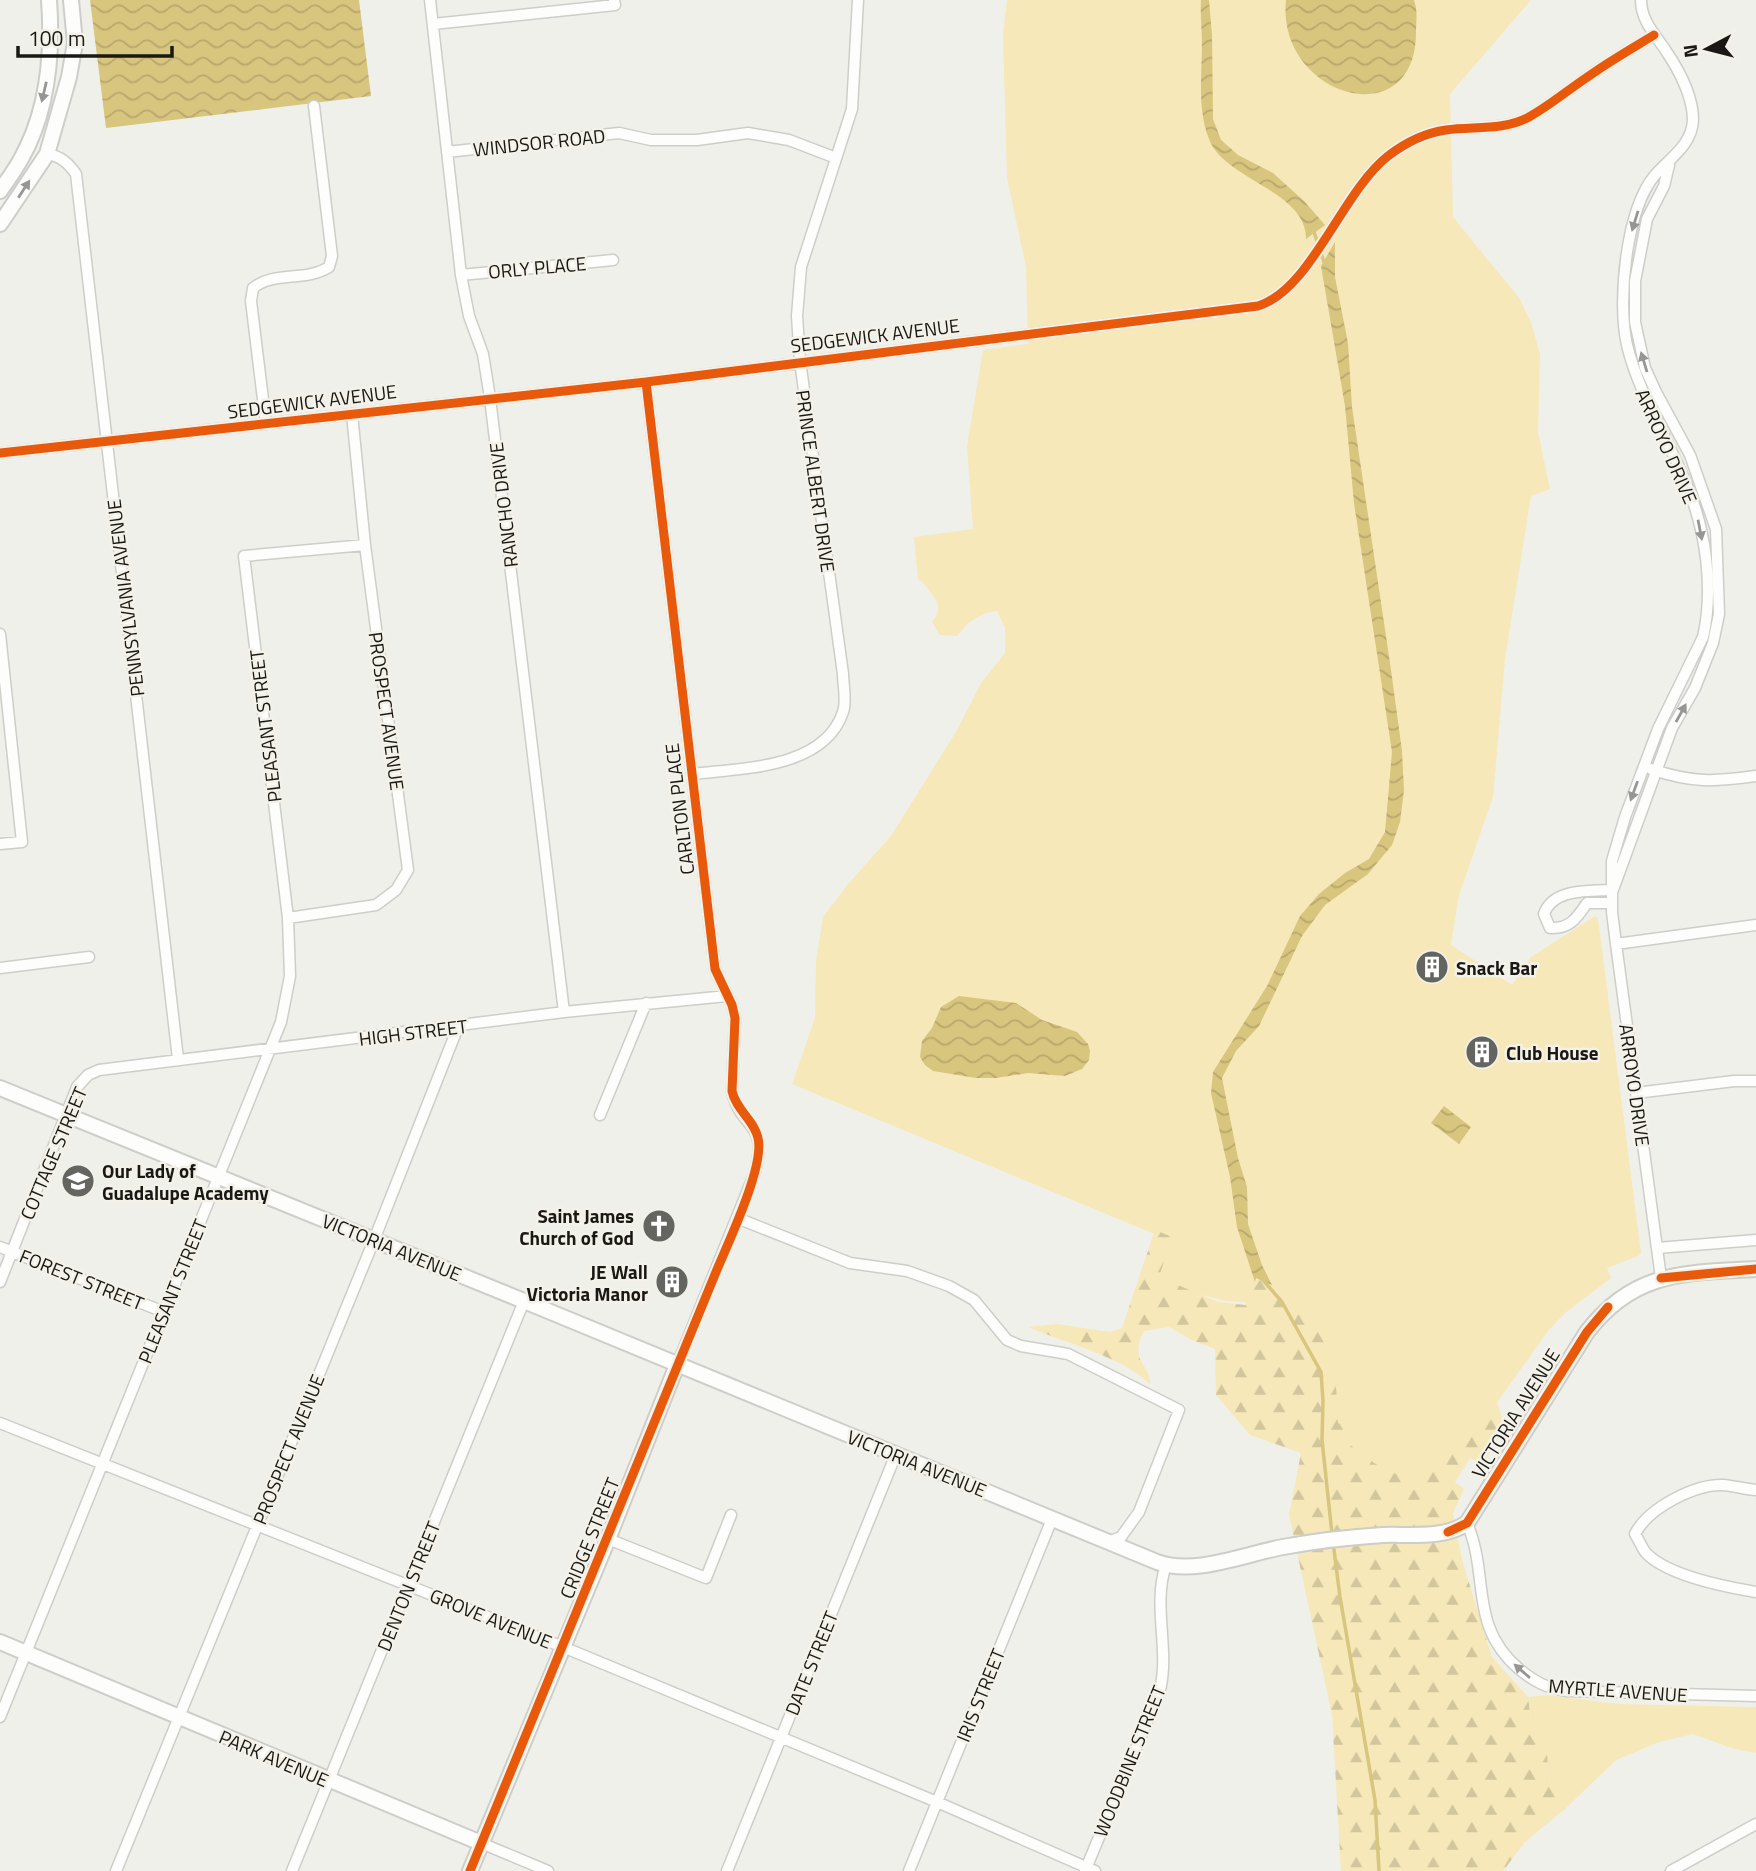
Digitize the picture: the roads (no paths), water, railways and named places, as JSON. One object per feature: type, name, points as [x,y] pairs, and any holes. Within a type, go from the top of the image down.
[{"type":"street","points":[[0,191],[22,159],[39,117],[48,69],[48,0]]},
{"type":"street","points":[[0,224],[47,153],[69,77],[75,43],[71,0]]},
{"type":"street","name":"RANCHO DRIVE","points":[[430,0],[461,275],[469,316],[483,354],[490,398],[564,1012]]},
{"type":"street","name":"PRINCE ALBERT DRIVE","points":[[693,774],[784,762],[816,748],[834,730],[845,710],[843,674],[800,361],[797,316],[802,267],[852,109],[858,0]]},
{"type":"street","name":"ARROYO DRIVE","points":[[1641,0],[1643,15],[1667,52],[1690,97],[1692,112],[1691,132],[1669,164],[1655,176],[1643,196],[1632,227],[1623,300],[1626,340],[1634,374],[1687,486],[1697,514],[1704,555],[1707,608],[1703,637],[1658,729],[1612,862],[1616,944],[1661,1278]]},
{"type":"street","points":[[433,24],[614,3]]},
{"type":"street","name":"SEDGEWICK AVENUE","points":[[0,453],[646,382],[800,361],[1243,310],[1262,305],[1281,294],[1321,246],[1366,176],[1403,145],[1423,135],[1446,130],[1500,127],[1529,117],[1654,35]]},
{"type":"street","points":[[266,424],[251,301],[253,288],[262,280],[319,273],[328,267],[331,256],[314,107]]},
{"type":"street","name":"WINDSOR ROAD","points":[[447,152],[620,133],[651,141],[697,140],[748,133],[789,140],[836,158]]},
{"type":"street","name":"PENNSYLVANIA AVENUE","points":[[47,153],[69,164],[76,174],[178,1059]]},
{"type":"street","name":"ARROYO DRIVE","points":[[1613,890],[1672,728],[1695,688],[1718,625],[1716,529],[1690,454],[1645,368],[1635,322],[1635,281],[1647,219],[1664,186],[1669,164]]},
{"type":"street","name":"ORLY PLACE","points":[[461,275],[613,260]]},
{"type":"street","name":"CARLTON PLACE","points":[[646,382],[715,970],[735,1018],[733,1091],[735,1101],[752,1123],[760,1145],[754,1175],[737,1218]]},
{"type":"street","name":"PROSPECT AVENUE","points":[[288,918],[376,905],[396,890],[408,870],[365,545],[352,414]]},
{"type":"street","name":"PLEASANT STREET","points":[[0,1717],[281,1022],[290,975],[288,918],[244,556],[365,545]]},
{"type":"street","points":[[0,634],[22,842],[0,844]]},
{"type":"street","points":[[1644,766],[1703,782],[1756,776]]},
{"type":"street","points":[[1612,903],[1587,903],[1572,923],[1564,928],[1550,928],[1544,915],[1547,907],[1555,900],[1578,891],[1613,890]]},
{"type":"street","points":[[1616,944],[1756,925]]},
{"type":"street","points":[[1,971],[89,957]]},
{"type":"street","name":"HIGH STREET","points":[[99,1070],[564,1012],[727,996]]},
{"type":"street","points":[[600,1115],[646,1003]]},
{"type":"street","name":"PROSPECT AVENUE","points":[[117,1871],[458,1027]]},
{"type":"street","name":"COTTAGE STREET","points":[[0,1282],[77,1087],[88,1075],[99,1070]]},
{"type":"street","points":[[1636,1093],[1734,1081],[1756,1081]]},
{"type":"street","name":"VICTORIA AVENUE","points":[[0,1085],[67,1115],[1166,1565],[1200,1566],[1310,1543],[1380,1535],[1448,1532],[1466,1523],[1587,1332],[1604,1311],[1628,1292],[1661,1278],[1756,1269]]},
{"type":"street","points":[[737,1218],[850,1263],[907,1270],[949,1286],[974,1300],[1007,1340],[1021,1346],[1068,1354],[1179,1410],[1139,1512],[1118,1539],[1108,1542]]},
{"type":"street","name":"CRIDGE STREET","points":[[470,1871],[737,1218]]},
{"type":"street","points":[[1657,1248],[1756,1240]]},
{"type":"street","name":"FOREST STREET","points":[[0,1247],[164,1312]]},
{"type":"street","name":"DENTON STREET","points":[[292,1871],[524,1301]]},
{"type":"street","name":"GROVE AVENUE","points":[[0,1423],[563,1647],[937,1802],[1089,1870]]},
{"type":"street","name":"DATE STREET","points":[[727,1871],[896,1454]]},
{"type":"street","points":[[1756,1490],[1721,1485],[1695,1490],[1664,1505],[1641,1521],[1635,1534],[1647,1553],[1667,1566],[1706,1583],[1756,1592]]},
{"type":"street","points":[[608,1539],[706,1578],[731,1515]]},
{"type":"street","name":"IRIS STREET","points":[[908,1871],[1052,1519]]},
{"type":"street","name":"MYRTLE AVENUE","points":[[1466,1523],[1473,1537],[1488,1628],[1505,1657],[1535,1682],[1567,1691],[1756,1696]]},
{"type":"street","name":"WOODBINE STREET","points":[[1089,1870],[1160,1689],[1161,1586],[1166,1565]]},
{"type":"street","name":"PARK AVENUE","points":[[0,1642],[548,1871]]},
{"type":"street","points":[[1671,1871],[1756,1824]]},
{"type":"water","points":[[90,0],[359,0],[371,96],[106,128]]},
{"type":"water","points":[[1201,0],[1209,0],[1213,119],[1221,140],[1238,155],[1273,173],[1304,201],[1325,225],[1306,239],[1303,223],[1293,209],[1230,165],[1217,153],[1209,139],[1202,104]]},
{"type":"water","points":[[1286,0],[1414,0],[1416,32],[1410,65],[1394,85],[1372,94],[1347,92],[1323,80],[1302,60],[1289,33]]},
{"type":"water","points":[[1335,242],[1335,277],[1348,343],[1352,407],[1402,751],[1404,790],[1400,822],[1392,845],[1368,874],[1325,905],[1302,936],[1259,1026],[1236,1051],[1222,1078],[1238,1158],[1247,1187],[1248,1224],[1272,1285],[1256,1278],[1255,1282],[1237,1227],[1230,1177],[1211,1093],[1213,1072],[1267,986],[1300,916],[1319,894],[1345,873],[1369,859],[1385,832],[1392,752],[1354,503],[1345,406],[1321,266]]},
{"type":"water","points":[[959,996],[1016,1003],[1042,1020],[1077,1032],[1088,1044],[1089,1060],[1082,1069],[1065,1076],[1028,1073],[976,1078],[933,1071],[920,1057],[922,1041],[932,1028],[941,1007]]},
{"type":"water","points":[[1444,1106],[1471,1127],[1459,1144],[1431,1123]]},
{"type":"waterway","points":[[1313,229],[1325,265]]},
{"type":"waterway","points":[[1263,1280],[1282,1302],[1321,1372],[1322,1440],[1332,1534]]},
{"type":"waterway","points":[[1333,1542],[1375,1800],[1379,1871]]},
{"type":"place","name":"Snack Bar","points":[[1432,967]]},
{"type":"place","name":"Club House","points":[[1482,1052]]},
{"type":"place","name":"Our Lady of Guadalupe Academy","points":[[78,1181]]},
{"type":"place","name":"Saint James Church of God","points":[[659,1226]]},
{"type":"place","name":"JE Wall Victoria Manor","points":[[672,1282]]}]
